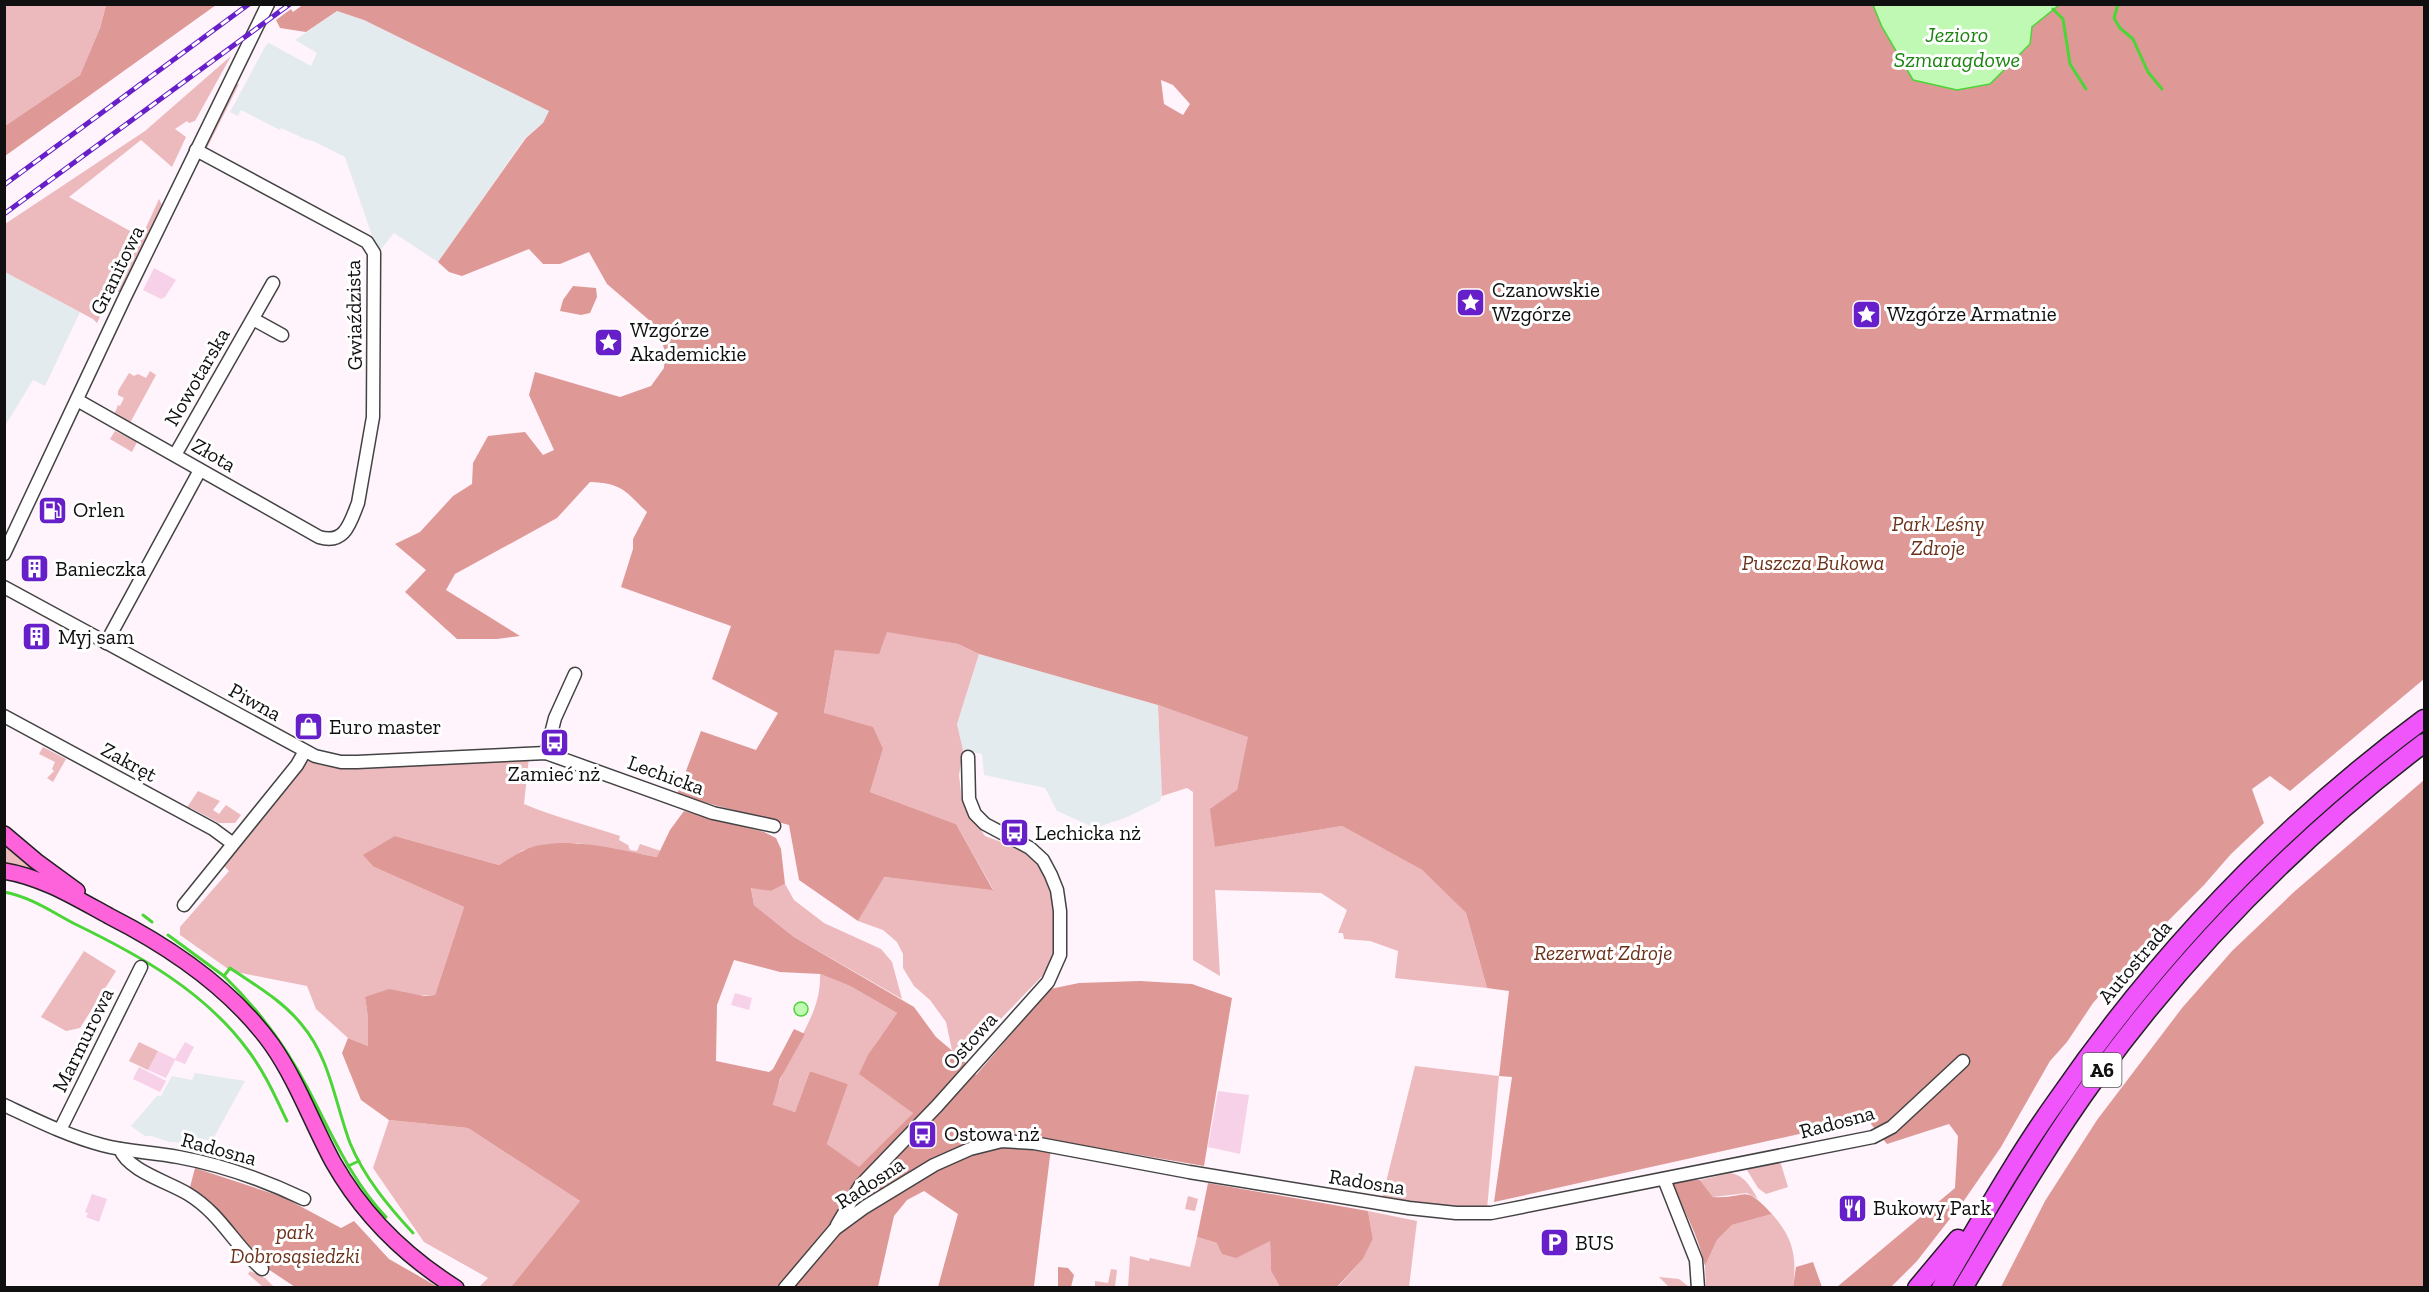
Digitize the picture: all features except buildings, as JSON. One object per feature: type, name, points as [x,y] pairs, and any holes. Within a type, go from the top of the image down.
[{"type":"highway","name":"Autostrada","points":[[1941,1287],[2015,1163],[2056,1100],[2124,1009],[2198,923],[2280,840],[2377,756],[2424,719]]},
{"type":"highway","name":"Autostrada","points":[[1964,1287],[2053,1139],[2119,1047],[2210,938],[2316,833],[2424,743]]},
{"type":"highway","points":[[1917,1287],[1948,1252],[2015,1163]]},
{"type":"highway","points":[[1971,1287],[1989,1244]]},
{"type":"main road","points":[[4,834],[36,861],[118,921]]},
{"type":"main road","points":[[4,871],[44,882],[118,921],[195,968],[244,1012],[268,1040],[285,1066],[338,1171],[366,1210],[405,1251],[456,1287]]},
{"type":"street","name":"Granitowa","points":[[4,554],[268,4]]},
{"type":"street","name":"Gwiaździsta","points":[[196,150],[367,242],[375,253],[373,417],[358,504],[344,532],[334,540]]},
{"type":"street","name":"Nowotarska","points":[[175,455],[273,283]]},
{"type":"street","name":"Nowotarska","points":[[253,319],[282,335]]},
{"type":"street","name":"Złota","points":[[77,400],[316,536],[334,540]]},
{"type":"street","points":[[106,643],[200,470]]},
{"type":"street","name":"Piwna","points":[[4,587],[305,751],[325,759],[357,762],[546,753]]},
{"type":"street","points":[[546,753],[555,718],[575,674]]},
{"type":"street","name":"Zakręt","points":[[4,716],[218,832],[232,843]]},
{"type":"street","points":[[184,905],[297,765],[305,751]]},
{"type":"street","name":"Lechicka","points":[[546,753],[713,813],[774,826]]},
{"type":"street","name":"Ostowa","points":[[835,1229],[860,1186],[937,1106],[1048,982],[1060,955],[1060,911],[1055,883],[1039,855],[1022,843],[985,824],[975,814],[969,799],[968,757]]},
{"type":"street","name":"Marmurowa","points":[[60,1130],[141,967]]},
{"type":"street","name":"Radosna","points":[[785,1287],[835,1229],[934,1165],[970,1149],[1002,1141],[1034,1143],[1352,1200],[1456,1213],[1491,1213],[1873,1137],[1892,1127],[1963,1061]]},
{"type":"street","points":[[4,1105],[84,1140],[120,1149],[129,1163],[186,1193],[208,1208],[225,1224],[240,1248],[262,1269]]},
{"type":"street","name":"Radosna","points":[[120,1149],[179,1157],[220,1167],[255,1178],[304,1199]]},
{"type":"street","points":[[1664,1179],[1693,1251],[1698,1287]]},
{"type":"shaded area","points":[[5,5],[106,5],[100,28],[80,75],[5,126]]},
{"type":"shaded area","points":[[337,11],[364,20],[550,111],[543,123],[525,138],[438,262],[394,233],[378,253],[345,157],[313,141],[281,128],[280,130],[241,110],[238,116],[230,112],[266,45],[269,43],[311,66],[317,53],[295,40]]},
{"type":"shaded area","points":[[231,56],[195,121],[189,123],[187,121],[175,129],[186,137],[172,167],[141,140],[69,197],[139,236],[97,323],[5,272],[5,224],[145,131]]},
{"type":"shaded area","points":[[239,84],[207,148],[205,144],[235,85]]},
{"type":"shaded area","points":[[159,199],[162,205],[120,293],[117,291]]},
{"type":"shaded area","points":[[154,268],[176,280],[165,297],[161,299],[143,290]]},
{"type":"shaded area","points":[[5,272],[80,312],[45,386],[33,380],[5,426]]},
{"type":"shaded area","points":[[150,371],[156,375],[130,423],[114,415],[124,398],[118,395],[118,391],[129,373],[146,378]]},
{"type":"shaded area","points":[[115,431],[137,442],[132,452],[110,439]]},
{"type":"shaded area","points":[[886,631],[958,644],[979,654],[957,724],[963,750],[959,775],[962,802],[985,836],[1023,850],[1038,864],[1049,885],[1056,912],[1053,959],[1048,970],[962,1059],[952,1050],[946,1022],[930,1000],[914,986],[903,968],[903,954],[897,942],[883,930],[858,921],[883,877],[993,889],[956,824],[870,792],[883,749],[824,713],[835,650]]},
{"type":"shaded area","points":[[979,654],[1158,705],[1162,796],[1160,801],[1125,818],[1095,828],[1057,811],[1045,788],[984,775],[982,754],[963,750],[957,724]]},
{"type":"shaded area","points":[[1158,705],[1249,737],[1237,790],[1215,847],[1342,826],[1422,870],[1466,913],[1487,988],[1395,978],[1398,951],[1370,941],[1344,939],[1343,933],[1338,933],[1347,910],[1321,893],[1215,890],[1220,976],[1193,960],[1193,792],[1187,788],[1162,796]]},
{"type":"shaded area","points":[[43,747],[66,759],[53,782],[47,778],[54,771],[52,769],[55,762],[39,754]]},
{"type":"shaded area","points":[[529,757],[524,804],[620,836],[619,840],[628,845],[630,850],[637,851],[640,844],[661,851],[657,857],[577,843],[523,850],[499,865],[395,836],[374,867],[464,907],[435,995],[365,997],[368,1046],[348,1038],[316,1009],[307,986],[231,971],[180,935],[180,927],[229,871],[224,866],[306,762],[311,760]]},
{"type":"shaded area","points":[[198,791],[220,801],[213,810],[219,814],[226,805],[241,815],[235,823],[219,823],[191,808],[188,811],[186,809]]},
{"type":"shaded area","points":[[4,841],[41,873],[5,865]]},
{"type":"shaded area","points":[[785,884],[794,900],[824,923],[881,949],[892,962],[902,999],[794,937],[754,905],[751,887],[771,891]]},
{"type":"shaded area","points":[[84,951],[116,971],[80,1028],[66,1031],[41,1017]]},
{"type":"shaded area","points":[[820,974],[850,986],[897,1013],[875,1045],[913,1113],[859,1168],[827,1144],[848,1084],[810,1071],[795,1112],[773,1106],[786,1065],[817,1002]]},
{"type":"shaded area","points":[[735,993],[752,998],[749,1010],[731,1005]]},
{"type":"shaded area","points":[[139,1042],[158,1051],[148,1070],[129,1061]]},
{"type":"shaded area","points":[[185,1042],[194,1047],[185,1064],[175,1060],[166,1078],[148,1070],[158,1051],[175,1059]]},
{"type":"shaded area","points":[[1415,1066],[1499,1076],[1487,1209],[1435,1207],[1382,1198]]},
{"type":"shaded area","points":[[139,1067],[166,1081],[160,1092],[133,1079]]},
{"type":"shaded area","points":[[195,1073],[245,1081],[212,1141],[202,1139],[188,1143],[169,1142],[145,1136],[131,1126],[157,1096],[161,1096],[172,1076],[192,1080]]},
{"type":"shaded area","points":[[1218,1091],[1249,1095],[1240,1154],[1208,1147]]},
{"type":"shaded area","points":[[389,1120],[468,1128],[580,1201],[511,1287],[479,1287],[488,1278],[424,1242],[373,1168]]},
{"type":"shaded area","points":[[1780,1161],[1788,1187],[1766,1194],[1758,1188],[1747,1170],[1751,1167]]},
{"type":"shaded area","points":[[1730,1173],[1744,1179],[1758,1199],[1747,1193],[1713,1197],[1700,1180]]},
{"type":"shaded area","points":[[92,1194],[107,1199],[99,1222],[86,1217],[88,1213],[85,1212]]},
{"type":"shaded area","points":[[1188,1196],[1198,1199],[1195,1211],[1185,1209]]},
{"type":"shaded area","points":[[1368,1211],[1417,1221],[1409,1287],[1337,1288],[1363,1259],[1373,1239]]},
{"type":"shaded area","points":[[1772,1214],[1785,1231],[1792,1248],[1793,1287],[1706,1288],[1705,1266],[1717,1240],[1732,1225]]},
{"type":"shaded area","points":[[1197,1237],[1217,1243],[1270,1241],[1271,1271],[1280,1287],[1128,1288],[1130,1256],[1190,1267]]},
{"type":"shaded area","points":[[1111,1269],[1117,1270],[1115,1287],[1095,1287],[1095,1281],[1108,1283]]},
{"type":"shaded area","points":[[250,1271],[265,1278],[274,1287],[263,1287],[248,1274]]},
{"type":"shaded area","points":[[1659,1277],[1679,1279],[1689,1287],[1669,1287]]},
{"type":"green space","name":"Puszcza Bukowa","points":[[304,4],[1873,4],[1882,27],[2032,27],[2059,5],[2424,5],[2424,679],[2290,791],[2270,776],[2252,789],[2264,823],[2147,942],[2093,1003],[2067,1042],[2050,1061],[2001,1147],[1963,1202],[1917,1261],[1891,1287],[1837,1287],[1955,1188],[1958,1136],[1949,1124],[1887,1144],[1867,1119],[1494,1202],[1512,1077],[1499,1076],[1509,991],[1487,988],[1466,913],[1422,870],[1342,826],[1215,847],[1210,809],[1237,790],[1248,737],[1158,705],[979,654],[958,644],[887,632],[879,654],[835,650],[824,713],[873,727],[883,749],[870,792],[956,824],[993,890],[884,877],[858,921],[799,880],[789,825],[677,795],[701,731],[756,750],[778,713],[712,679],[731,626],[621,587],[633,549],[633,539],[647,512],[622,490],[609,484],[590,482],[557,518],[455,574],[446,590],[520,636],[497,639],[457,639],[405,592],[426,570],[395,544],[420,532],[453,496],[472,484],[473,463],[488,436],[525,432],[543,455],[554,450],[529,395],[535,372],[620,397],[651,386],[664,368],[665,351],[656,326],[607,284],[589,252],[560,264],[543,264],[529,249],[462,276],[449,272],[438,262],[526,138],[543,123],[549,111],[364,20],[337,11],[306,32],[280,28],[276,20],[291,9],[293,12]],"holes":[[[1161,80],[1173,85],[1190,104],[1183,115],[1164,104]]]},
{"type":"green space","points":[[106,5],[216,5],[5,156],[5,126],[80,75],[100,28]]},
{"type":"green space","points":[[573,286],[596,288],[597,297],[590,313],[581,315],[560,311],[563,300]]},
{"type":"green space","points":[[2424,780],[2424,1287],[2001,1287],[2045,1201],[2097,1120],[2182,1008],[2232,951],[2295,891]]},
{"type":"green space","points":[[684,811],[764,832],[776,838],[781,849],[785,884],[771,891],[751,888],[754,905],[794,937],[914,1007],[936,1037],[962,1059],[976,1075],[1050,989],[1079,983],[1140,981],[1192,984],[1232,998],[1204,1166],[1052,1140],[1034,1286],[1058,1287],[938,1287],[958,1214],[924,1191],[907,1200],[894,1216],[878,1287],[511,1287],[580,1201],[468,1128],[389,1120],[361,1100],[342,1053],[348,1038],[368,1046],[365,997],[389,989],[424,996],[435,995],[464,907],[374,867],[363,855],[395,836],[499,865],[530,848],[555,843],[599,846],[657,857],[670,830]],"holes":[[[734,960],[780,972],[820,974],[850,986],[897,1013],[868,1055],[859,1074],[913,1113],[859,1167],[827,1144],[848,1084],[810,1071],[795,1112],[773,1105],[780,1079],[805,1034],[794,1029],[773,1069],[769,1072],[716,1061],[717,1005]]]},
{"type":"green space","name":"park Dobrosąsiedzki","points":[[195,1168],[283,1197],[341,1228],[354,1221],[389,1259],[438,1287],[295,1287],[259,1263],[189,1191]]},
{"type":"green space","points":[[1700,1180],[1713,1197],[1750,1195],[1772,1214],[1732,1225],[1717,1240],[1705,1266],[1694,1233],[1669,1181]]},
{"type":"green space","points":[[1208,1183],[1368,1211],[1373,1239],[1363,1259],[1337,1287],[1280,1287],[1271,1271],[1270,1241],[1236,1258],[1222,1254],[1217,1243],[1197,1237]]},
{"type":"green space","points":[[1813,1262],[1822,1287],[1793,1287],[1796,1267]]},
{"type":"green space","points":[[1058,1267],[1068,1268],[1074,1275],[1071,1287],[1058,1287]]},
{"type":"water","name":"Jezioro Szmaragdowe","points":[[1873,5],[2059,5],[2032,27],[2030,44],[1990,84],[1957,90],[1913,80],[1882,27]]},
{"type":"water","points":[[798,1002],[804,1002],[808,1009],[804,1016],[798,1016],[794,1012],[794,1006]]},
{"type":"waterway","points":[[2118,4],[2114,18],[2120,28],[2133,39],[2148,72],[2162,89]]},
{"type":"waterway","points":[[2053,9],[2063,19],[2070,64],[2086,89]]},
{"type":"waterway","points":[[4,892],[32,901],[123,948],[191,992],[230,1028],[253,1057],[287,1121]]},
{"type":"waterway","points":[[143,915],[152,922]]},
{"type":"waterway","points":[[168,935],[224,976],[230,968],[277,1001],[302,1025],[326,1066],[350,1143],[362,1168],[377,1191],[413,1233]]},
{"type":"waterway","points":[[224,976],[248,1001],[280,1042],[299,1072],[352,1171],[386,1217]]},
{"type":"waterway","points":[[348,1166],[359,1161]]},
{"type":"railway","points":[[4,185],[249,4]]},
{"type":"railway","points":[[4,214],[290,4]]},
{"type":"place","name":"Czanowskie Wzgórze","points":[[1471,302]]},
{"type":"place","name":"Wzgórze Armatnie","points":[[1866,314]]},
{"type":"place","name":"Wzgórze Akademickie","points":[[609,342]]},
{"type":"place","name":"Orlen","points":[[52,510]]},
{"type":"place","name":"Banieczka","points":[[34,569]]},
{"type":"place","name":"Myj sam","points":[[37,637]]},
{"type":"place","name":"Euro master","points":[[308,727]]},
{"type":"place","name":"Zamieć nż","points":[[554,743]]},
{"type":"place","name":"Lechicka nż","points":[[1014,833]]},
{"type":"place","name":"Ostowa nż","points":[[923,1134]]},
{"type":"place","name":"Bukowy Park","points":[[1852,1208]]},
{"type":"place","name":"BUS","points":[[1554,1243]]},
{"type":"park label","name":"Park Leśny Zdroje","points":[[1938,536]]},
{"type":"park label","name":"Rezerwat Zdroje","points":[[1603,953]]}]
